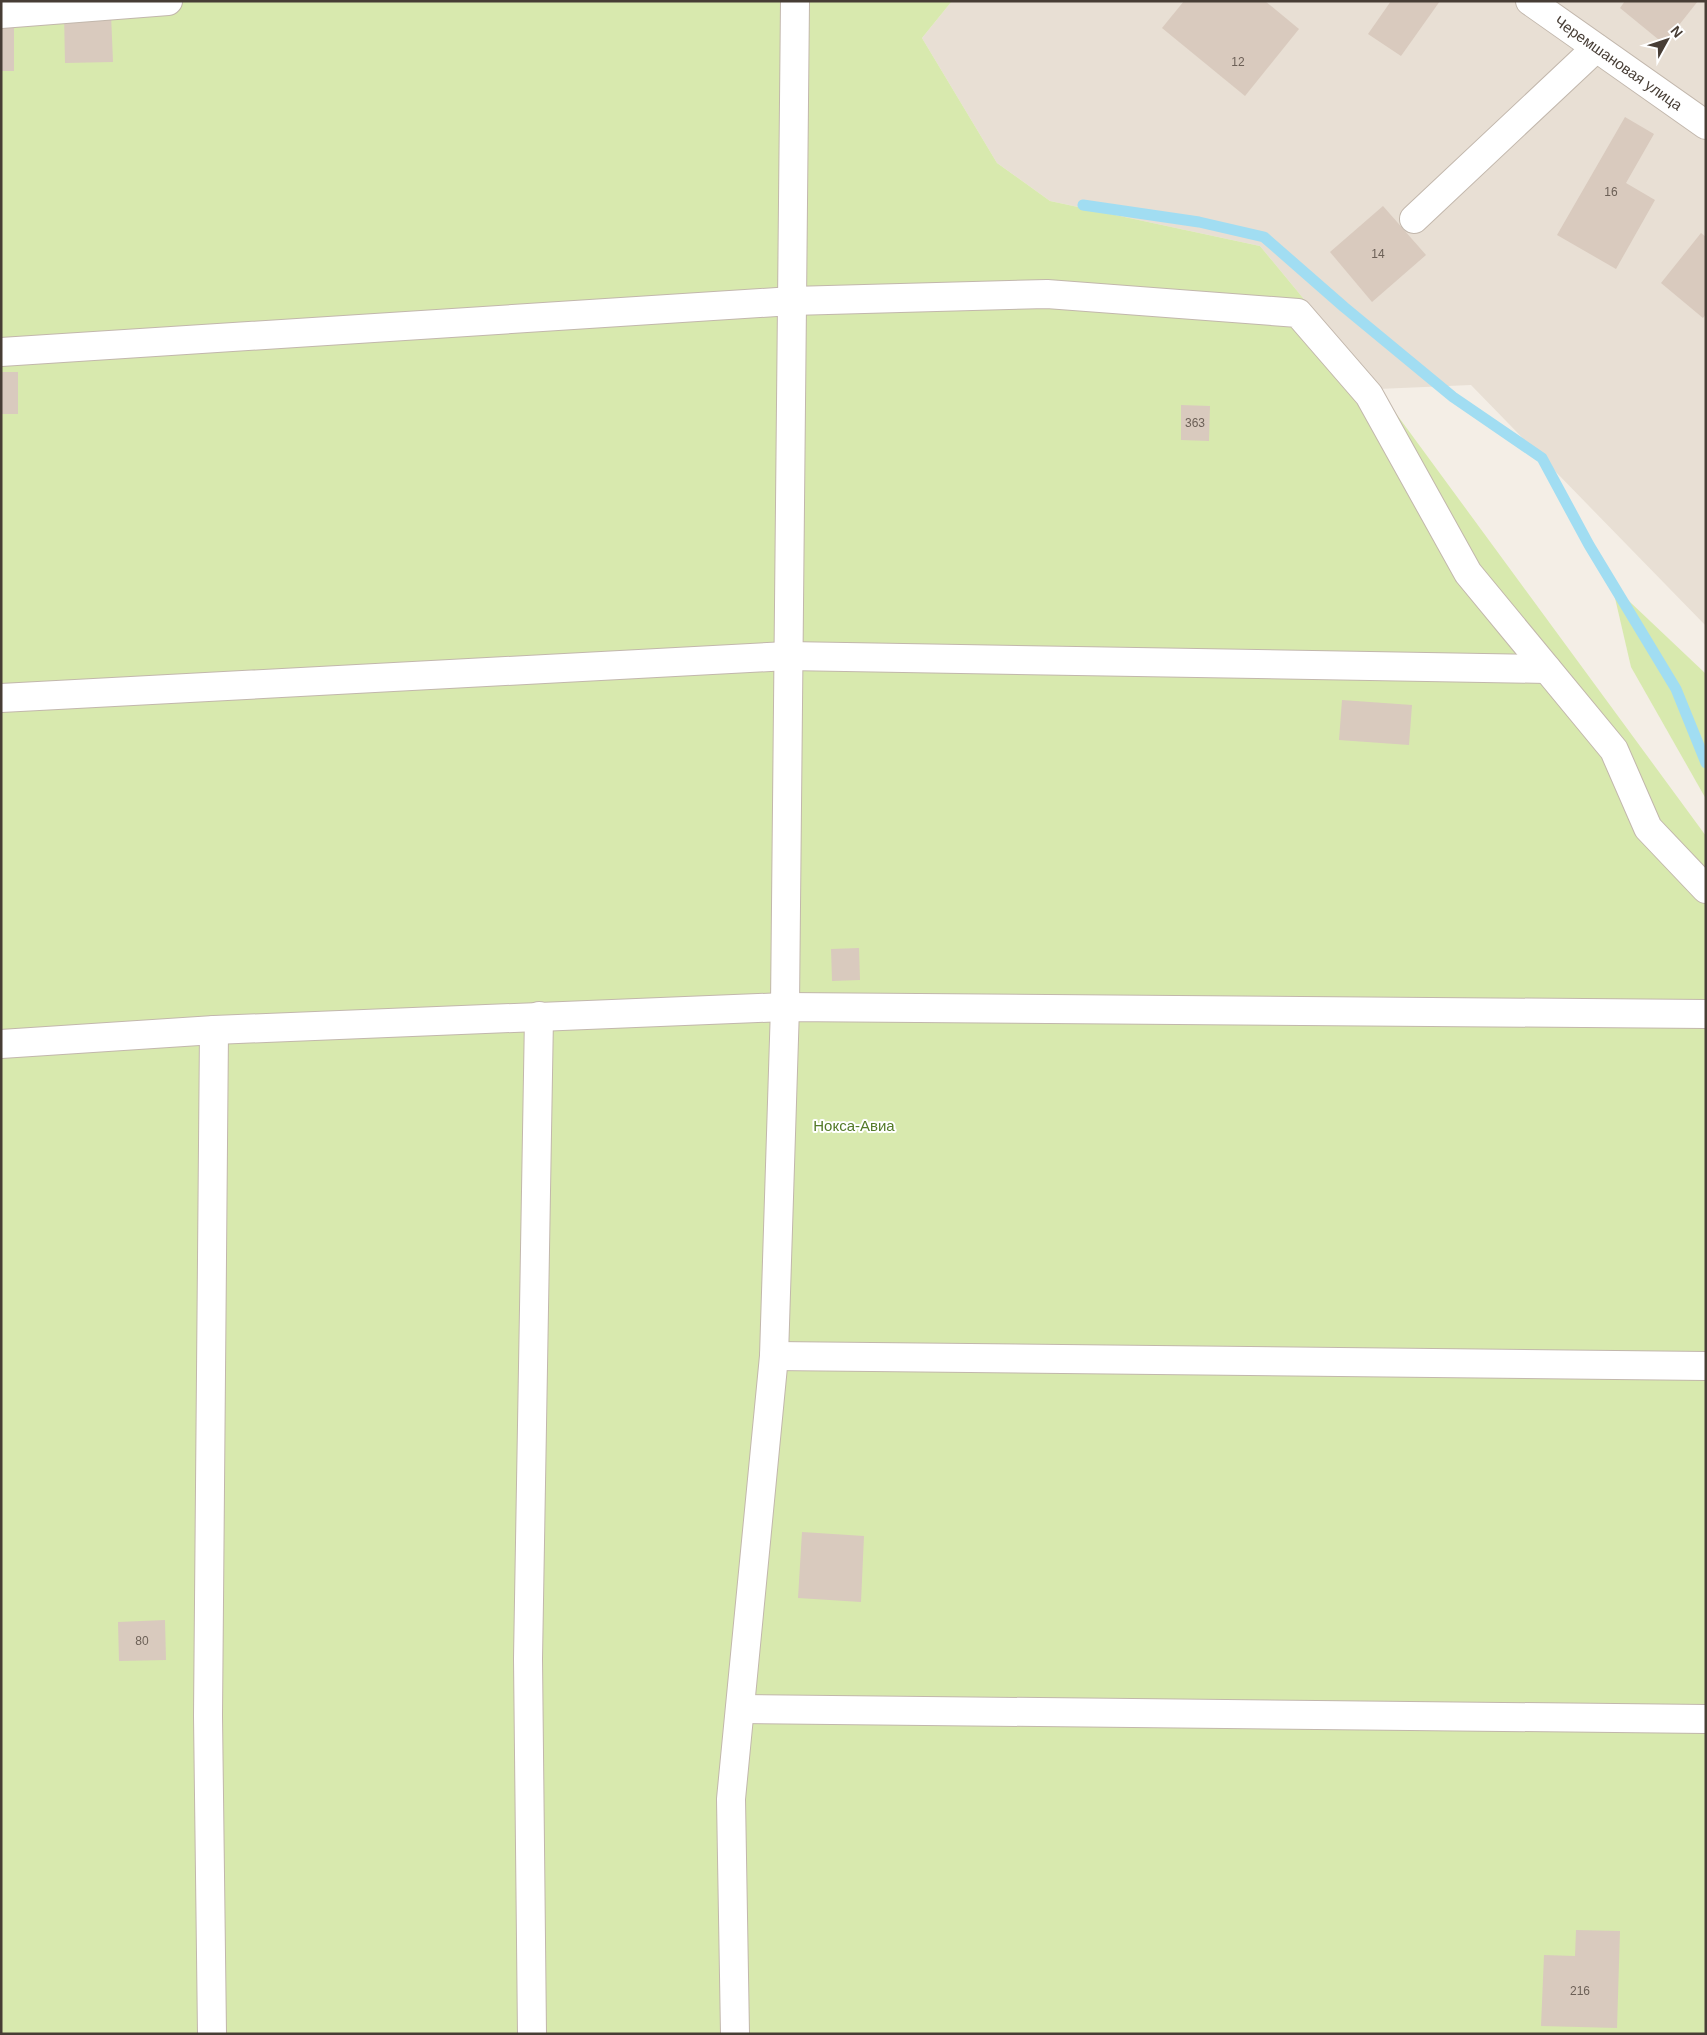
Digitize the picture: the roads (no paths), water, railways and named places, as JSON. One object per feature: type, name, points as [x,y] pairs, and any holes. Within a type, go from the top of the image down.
[{"type":"street","points":[[1,14],[168,1]]},
{"type":"street","points":[[736,2034],[731,1799],[774,1356],[785,1007],[795,1]]},
{"type":"street","name":"Черемшановая улица","points":[[1530,1],[1706,125]]},
{"type":"street","points":[[1414,219],[1596,48]]},
{"type":"street","points":[[1,352],[792,301],[1047,294],[1298,312],[1369,395],[1468,573],[1614,750],[1648,828],[1706,889]]},
{"type":"street","points":[[1,698],[788,656],[1548,669]]},
{"type":"street","points":[[1,1044],[214,1030],[785,1007],[1706,1014]]},
{"type":"street","points":[[532,2034],[528,1659],[539,1016]]},
{"type":"street","points":[[212,2034],[208,1716],[214,1030]]},
{"type":"street","points":[[774,1356],[1706,1366]]},
{"type":"street","points":[[740,1709],[1706,1719]]},
{"type":"waterway","points":[[1083,205],[1199,222],[1264,237],[1344,307],[1453,397],[1542,458],[1589,545],[1676,689],[1706,763]]},
{"type":"park label","name":"Нокса-Авиа","points":[[854,1126]]}]
